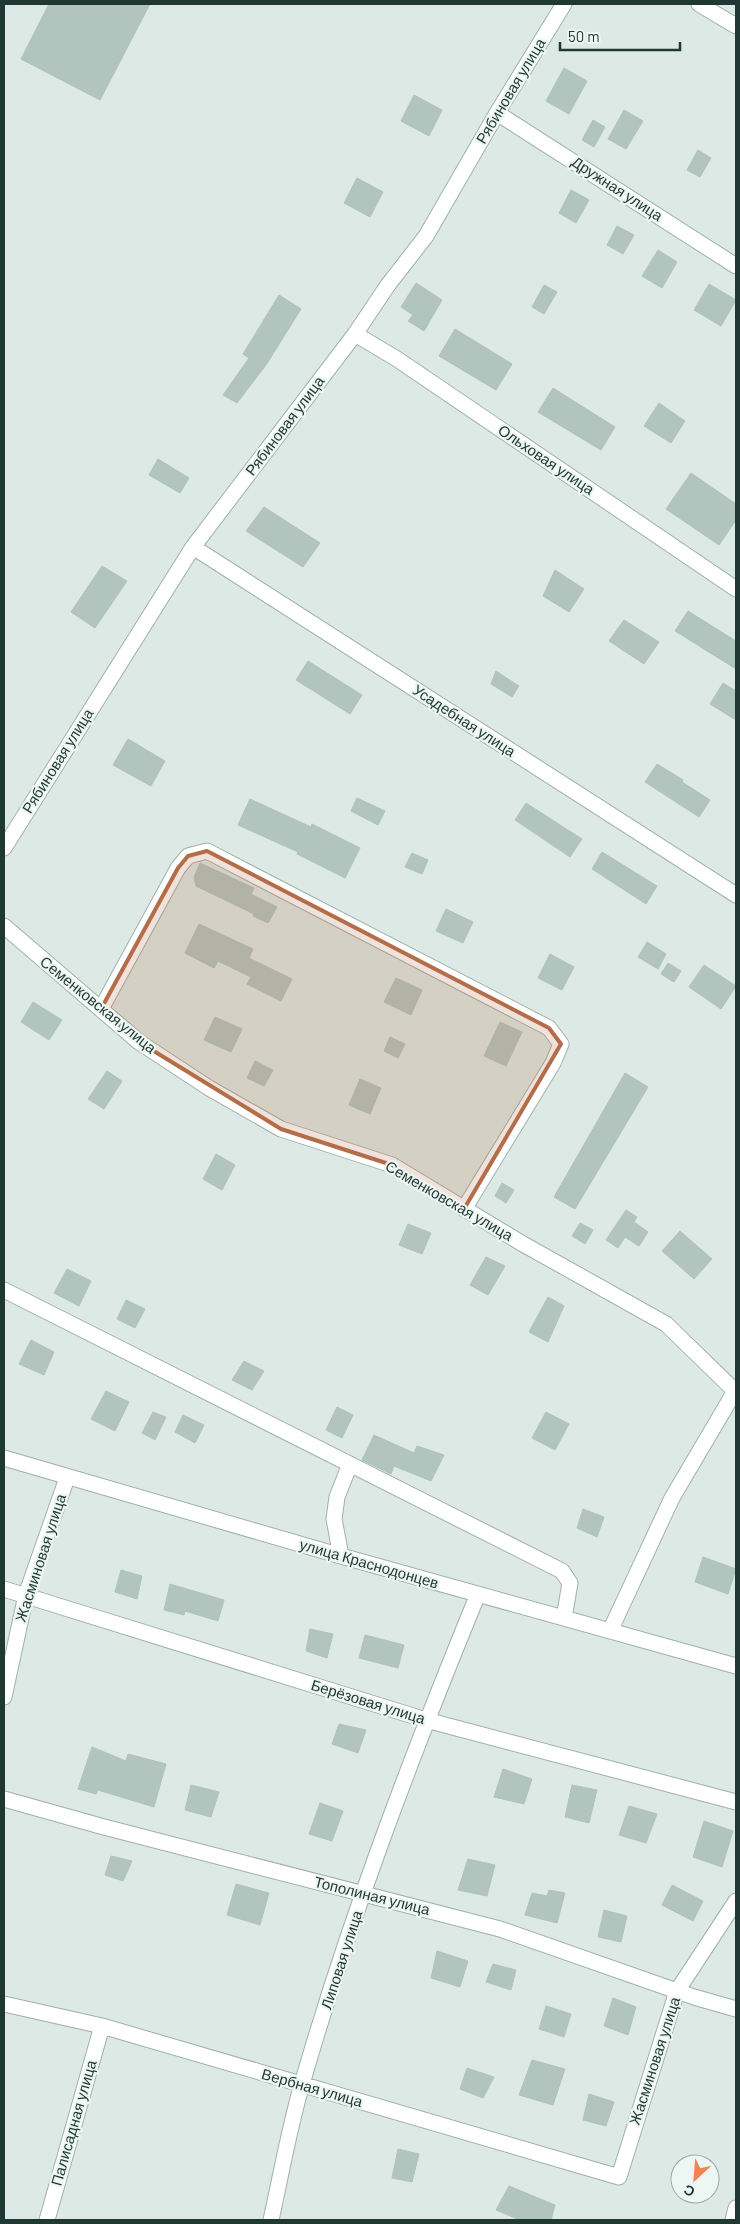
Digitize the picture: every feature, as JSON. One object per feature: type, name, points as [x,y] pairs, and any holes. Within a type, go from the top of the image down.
[{"type":"street","name":"Рябиновая улица","points":[[4,848],[193,547],[355,334],[426,236],[497,113],[564,4]]},
{"type":"street","points":[[698,4],[736,26]]},
{"type":"street","name":"Дружная улица","points":[[497,113],[736,266]]},
{"type":"street","name":"Ольховая улица","points":[[355,334],[398,359],[736,589]]},
{"type":"street","name":"Усадебная улица","points":[[193,547],[736,894]]},
{"type":"street","points":[[101,1009],[178,868],[188,856],[206,851],[549,1028],[561,1044],[553,1063],[464,1209]]},
{"type":"street","name":"Семенковская улица","points":[[4,926],[139,1042],[209,1088],[281,1128],[392,1165],[524,1244],[666,1324],[736,1391]]},
{"type":"street","points":[[4,1290],[562,1571],[570,1583],[564,1618]]},
{"type":"street","points":[[610,1631],[672,1498],[736,1391]]},
{"type":"street","name":"улица Краснодонцев","points":[[4,1458],[67,1478],[341,1556],[736,1666]]},
{"type":"street","points":[[341,1556],[334,1519],[338,1497],[350,1464]]},
{"type":"street","name":"Жасминовая улица","points":[[4,1697],[26,1595],[67,1478]]},
{"type":"street","name":"Берёзовая улица","points":[[4,1588],[426,1720],[736,1802]]},
{"type":"street","name":"Липовая улица","points":[[271,2220],[302,2085],[363,1894],[426,1720],[478,1594]]},
{"type":"street","name":"Тополиная улица","points":[[4,1799],[104,1827],[500,1929],[677,1991],[736,2008]]},
{"type":"street","name":"Жасминовая улица","points":[[618,2177],[677,1991],[736,1901]]},
{"type":"street","name":"Вербная улица","points":[[4,2004],[102,2026],[618,2177]]},
{"type":"street","name":"Палисадная улица","points":[[47,2220],[102,2026]]},
{"type":"highlighted area","points":[[207,851],[549,1028],[561,1044],[464,1209],[392,1165],[281,1129],[139,1042],[101,1009],[178,868],[188,856]]},
{"type":"building","points":[[49,4],[150,4],[100,100],[21,59]]},
{"type":"building","points":[[564,68],[587,81],[569,114],[546,101]]},
{"type":"building","points":[[414,95],[442,110],[429,136],[401,121]]},
{"type":"building","points":[[624,110],[643,121],[626,149],[608,139]]},
{"type":"building","points":[[593,120],[605,127],[594,147],[582,140]]},
{"type":"building","points":[[698,150],[711,158],[700,177],[687,170]]},
{"type":"building","points":[[357,178],[383,192],[370,217],[344,203]]},
{"type":"building","points":[[571,190],[589,200],[576,223],[559,213]]},
{"type":"building","points":[[617,226],[634,235],[623,254],[607,245]]},
{"type":"building","points":[[658,250],[677,262],[662,288],[642,276]]},
{"type":"building","points":[[416,283],[442,300],[424,331],[408,321],[413,315],[401,307]]},
{"type":"building","points":[[709,284],[736,300],[721,326],[694,310]]},
{"type":"building","points":[[544,285],[557,292],[544,314],[532,307]]},
{"type":"building","points":[[279,295],[301,309],[266,365],[237,403],[223,395],[249,358],[243,354]]},
{"type":"building","points":[[455,329],[512,364],[496,390],[439,356]]},
{"type":"building","points":[[553,388],[615,427],[601,450],[538,412]]},
{"type":"building","points":[[659,403],[685,421],[671,443],[644,426]]},
{"type":"building","points":[[158,459],[189,478],[180,493],[149,475]]},
{"type":"building","points":[[691,473],[736,504],[736,520],[719,545],[666,509]]},
{"type":"building","points":[[264,507],[320,543],[303,567],[246,531]]},
{"type":"building","points":[[102,566],[127,581],[95,628],[71,612]]},
{"type":"building","points":[[555,570],[584,589],[569,612],[543,596]]},
{"type":"building","points":[[688,611],[736,641],[736,669],[675,631]]},
{"type":"building","points":[[624,620],[659,642],[644,664],[609,641]]},
{"type":"building","points":[[308,661],[362,695],[350,714],[296,680]]},
{"type":"building","points":[[496,671],[519,686],[512,697],[491,684]]},
{"type":"building","points":[[723,683],[736,691],[736,720],[710,704]]},
{"type":"building","points":[[128,739],[165,761],[151,786],[113,765]]},
{"type":"building","points":[[657,764],[710,800],[699,817],[645,782]]},
{"type":"building","points":[[357,798],[385,811],[378,825],[351,811]]},
{"type":"building","points":[[250,799],[311,827],[312,824],[360,848],[345,878],[297,854],[298,852],[238,825]]},
{"type":"building","points":[[526,803],[582,839],[570,857],[515,820]]},
{"type":"building","points":[[602,852],[657,886],[646,904],[592,869]]},
{"type":"building","points":[[412,853],[428,860],[422,874],[405,867]]},
{"type":"building","points":[[200,863],[254,888],[251,894],[277,907],[268,923],[253,916],[254,914],[196,886],[194,877]]},
{"type":"building","points":[[446,909],[473,922],[463,943],[436,931]]},
{"type":"building","points":[[199,924],[253,949],[249,958],[292,979],[281,1001],[247,984],[251,977],[218,961],[214,968],[185,953]]},
{"type":"building","points":[[647,942],[666,954],[658,969],[638,957]]},
{"type":"building","points":[[550,954],[574,967],[562,990],[538,978]]},
{"type":"building","points":[[668,963],[681,971],[674,982],[661,974]]},
{"type":"building","points":[[704,965],[736,986],[721,1009],[689,987]]},
{"type":"building","points":[[396,978],[422,990],[411,1015],[384,1002]]},
{"type":"building","points":[[33,1002],[62,1020],[49,1040],[21,1022]]},
{"type":"building","points":[[215,1017],[242,1029],[231,1052],[204,1040]]},
{"type":"building","points":[[500,1022],[522,1032],[506,1066],[484,1056]]},
{"type":"building","points":[[390,1037],[405,1044],[398,1058],[384,1051]]},
{"type":"building","points":[[255,1061],[273,1070],[264,1086],[247,1078]]},
{"type":"building","points":[[107,1071],[122,1081],[104,1109],[88,1099]]},
{"type":"building","points":[[625,1073],[648,1087],[575,1209],[554,1197]]},
{"type":"building","points":[[360,1079],[381,1088],[370,1114],[349,1105]]},
{"type":"building","points":[[216,1154],[235,1165],[222,1190],[203,1179]]},
{"type":"building","points":[[502,1183],[514,1190],[506,1203],[495,1196]]},
{"type":"building","points":[[626,1210],[637,1217],[634,1222],[648,1232],[639,1246],[625,1237],[618,1248],[606,1240]]},
{"type":"building","points":[[580,1223],[593,1230],[585,1244],[572,1236]]},
{"type":"building","points":[[408,1224],[431,1233],[422,1254],[399,1245]]},
{"type":"building","points":[[680,1231],[712,1259],[694,1279],[662,1251]]},
{"type":"building","points":[[486,1257],[505,1266],[488,1295],[470,1285]]},
{"type":"building","points":[[67,1269],[91,1281],[79,1306],[54,1293]]},
{"type":"building","points":[[548,1297],[564,1306],[548,1342],[529,1332]]},
{"type":"building","points":[[126,1300],[145,1309],[135,1328],[117,1319]]},
{"type":"building","points":[[31,1340],[54,1352],[44,1375],[19,1364]]},
{"type":"building","points":[[244,1361],[264,1371],[252,1390],[232,1380]]},
{"type":"building","points":[[106,1391],[129,1402],[115,1431],[91,1419]]},
{"type":"building","points":[[337,1407],[353,1415],[342,1438],[326,1430]]},
{"type":"building","points":[[153,1412],[166,1417],[155,1440],[142,1433]]},
{"type":"building","points":[[546,1412],[569,1424],[555,1450],[532,1438]]},
{"type":"building","points":[[183,1415],[204,1425],[195,1443],[175,1432]]},
{"type":"building","points":[[374,1435],[414,1453],[417,1446],[444,1455],[431,1481],[394,1466],[391,1474],[362,1460]]},
{"type":"building","points":[[583,1509],[604,1517],[597,1537],[577,1528]]},
{"type":"building","points":[[703,1557],[736,1569],[728,1594],[695,1582]]},
{"type":"building","points":[[121,1570],[142,1576],[137,1599],[115,1592]]},
{"type":"building","points":[[170,1584],[224,1600],[218,1621],[185,1611],[184,1615],[164,1610]]},
{"type":"building","points":[[310,1629],[333,1634],[327,1658],[306,1651]]},
{"type":"building","points":[[365,1635],[404,1645],[398,1668],[359,1658]]},
{"type":"building","points":[[339,1724],[366,1730],[358,1753],[332,1744]]},
{"type":"building","points":[[92,1747],[126,1761],[128,1754],[166,1764],[154,1807],[98,1790],[96,1794],[78,1789]]},
{"type":"building","points":[[503,1769],[532,1779],[524,1804],[494,1797]]},
{"type":"building","points":[[191,1785],[219,1792],[211,1817],[185,1810]]},
{"type":"building","points":[[572,1785],[597,1790],[589,1823],[565,1817]]},
{"type":"building","points":[[320,1803],[343,1811],[332,1841],[309,1834]]},
{"type":"building","points":[[629,1806],[657,1814],[646,1843],[619,1835]]},
{"type":"building","points":[[704,1821],[733,1831],[722,1867],[693,1857]]},
{"type":"building","points":[[111,1856],[132,1861],[123,1881],[105,1875]]},
{"type":"building","points":[[468,1859],[495,1865],[487,1896],[458,1890]]},
{"type":"building","points":[[236,1884],[269,1893],[260,1925],[227,1915]]},
{"type":"building","points":[[672,1885],[703,1901],[693,1921],[662,1905]]},
{"type":"building","points":[[549,1890],[565,1893],[557,1923],[525,1915],[532,1893],[547,1896]]},
{"type":"building","points":[[604,1910],[627,1916],[621,1942],[598,1937]]},
{"type":"building","points":[[437,1951],[468,1961],[460,1987],[431,1978]]},
{"type":"building","points":[[493,1964],[516,1970],[511,1990],[486,1982]]},
{"type":"building","points":[[613,1998],[636,2007],[628,2035],[604,2026]]},
{"type":"building","points":[[546,2006],[571,2014],[564,2037],[539,2029]]},
{"type":"building","points":[[532,2060],[565,2069],[553,2105],[519,2095]]},
{"type":"building","points":[[467,2068],[494,2077],[483,2098],[460,2089]]},
{"type":"building","points":[[589,2094],[614,2102],[606,2126],[583,2120]]},
{"type":"building","points":[[398,2149],[419,2154],[412,2182],[392,2178]]},
{"type":"building","points":[[509,2186],[555,2205],[551,2220],[520,2220],[496,2210]]}]
